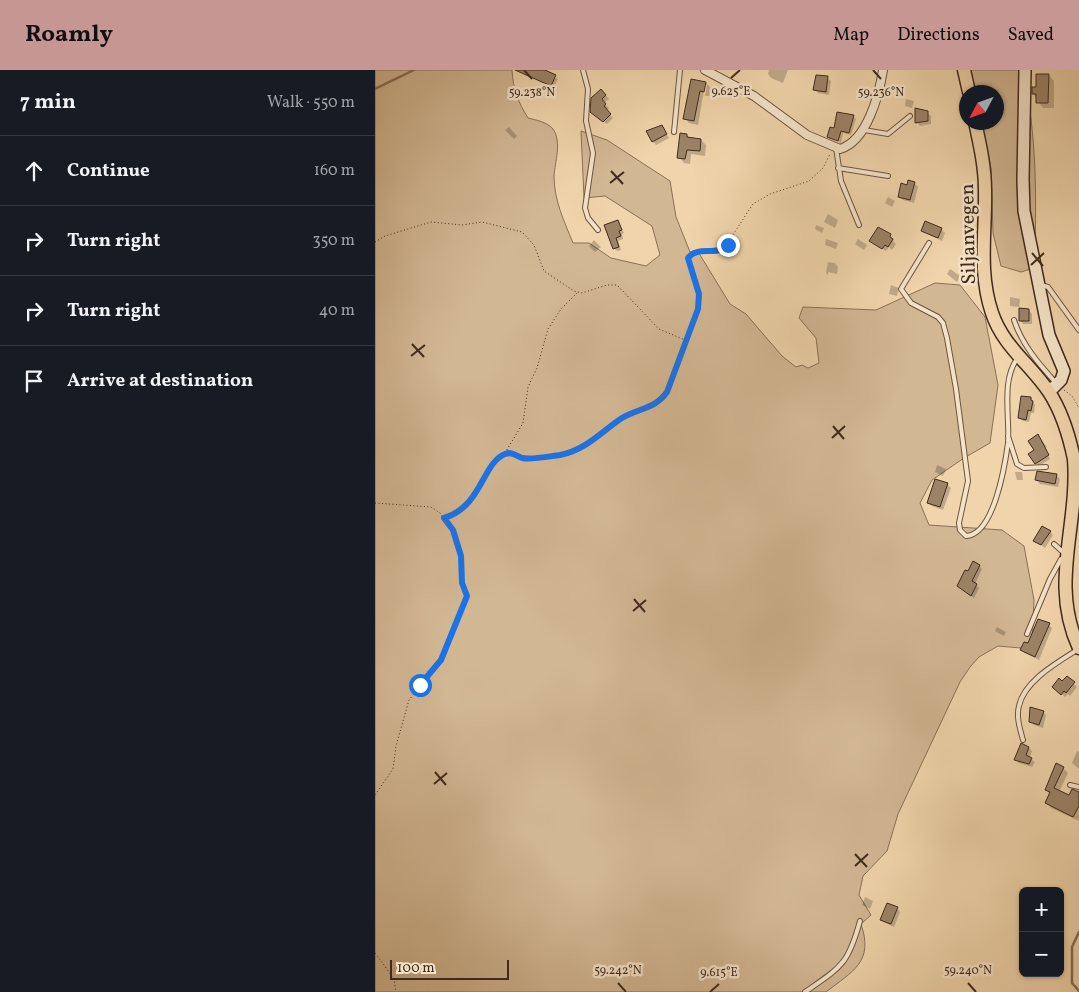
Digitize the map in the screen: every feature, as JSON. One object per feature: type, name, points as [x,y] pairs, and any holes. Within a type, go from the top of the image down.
[{"type":"main road","points":[[965,70],[968,85]]},
{"type":"main road","points":[[1025,70],[1023,200],[1049,335],[1064,371],[1053,388]]},
{"type":"main road","name":"Siljanvegen","points":[[976,130],[985,180],[982,257],[985,290],[995,323],[1006,342],[1019,357],[1053,388],[1065,427],[1077,485],[1077,512],[1067,582],[1068,619],[1079,648]]},
{"type":"street","points":[[705,70],[754,96],[807,135],[836,148],[843,148],[864,130],[869,121],[883,70]]},
{"type":"lane","points":[[583,70],[588,89],[586,121],[593,153],[585,208],[588,218],[598,230]]},
{"type":"lane","points":[[674,132],[680,70]]},
{"type":"lane","points":[[864,130],[887,134],[910,116]]},
{"type":"lane","points":[[836,148],[838,168],[859,225]]},
{"type":"lane","points":[[838,168],[888,176]]},
{"type":"lane","points":[[929,243],[901,289],[911,303],[938,318],[945,331],[956,389],[968,481],[959,523],[961,530],[966,536],[977,532],[988,517],[1002,476],[1008,436],[1010,382],[1015,363],[1019,357]]},
{"type":"lane","points":[[1039,284],[1048,287],[1079,330]]},
{"type":"lane","points":[[1014,320],[1030,352],[1053,388]]},
{"type":"lane","points":[[1008,436],[1016,461],[1020,466],[1046,467]]},
{"type":"lane","points":[[1027,634],[1064,552],[1054,544]]},
{"type":"lane","points":[[1053,578],[1067,582]]},
{"type":"lane","points":[[1023,740],[1018,716],[1021,700],[1033,683],[1079,648]]},
{"type":"lane","points":[[1070,785],[1079,787]]},
{"type":"lane","points":[[805,992],[845,961],[851,952],[860,921]]},
{"type":"path","points":[[504,454],[514,453],[525,458],[561,454],[577,450],[604,433],[621,419],[657,404],[667,392],[686,340],[693,327],[698,309],[699,294],[688,261],[689,255],[696,252],[723,250],[753,204],[770,194],[813,178],[823,168],[828,157],[836,148]]},
{"type":"path","points":[[375,242],[385,236],[431,222],[462,225],[482,222],[513,229],[529,238],[543,271],[578,292]]},
{"type":"path","points":[[444,518],[455,515],[466,508],[495,461],[504,454],[523,423],[528,387],[537,368],[548,330],[561,309],[578,292],[607,285],[617,285],[659,329],[686,340]]},
{"type":"path","points":[[1053,388],[1072,396],[1079,408]]},
{"type":"path","points":[[375,503],[431,507],[444,518],[453,530],[461,556],[462,583],[466,592],[466,600],[438,666],[409,700],[396,746],[393,769],[375,796]]},
{"type":"path","points":[[375,953],[394,979],[396,992]]},
{"type":"shaded area","points":[[375,70],[512,70],[517,95],[528,118],[548,125],[556,134],[558,146],[554,185],[560,210],[573,243],[589,243],[611,258],[646,266],[660,255],[652,226],[605,196],[584,198],[581,131],[607,140],[670,181],[676,217],[690,252],[697,250],[730,304],[746,314],[782,356],[796,367],[802,365],[808,368],[819,363],[816,338],[799,318],[803,307],[876,310],[935,283],[960,285],[985,317],[998,385],[990,443],[932,480],[920,503],[929,525],[1002,530],[1024,546],[1034,600],[1032,649],[998,646],[979,657],[960,682],[898,814],[887,851],[863,876],[859,895],[871,915],[861,924],[865,948],[863,957],[845,978],[826,992],[375,992]]},
{"type":"shaded area","points":[[967,70],[1023,70],[1031,119],[1036,218],[1034,268],[1021,272],[1001,266],[993,233],[991,168],[983,130],[1004,130],[1004,85],[972,85]]},
{"type":"building","points":[[515,70],[545,70],[556,75],[551,86]]},
{"type":"building","points":[[1036,74],[1049,74],[1048,103],[1036,103],[1036,94],[1032,94],[1032,87],[1036,87]]},
{"type":"building","points":[[816,75],[828,76],[826,92],[813,90]]},
{"type":"building","points":[[691,79],[706,82],[704,92],[700,91],[694,121],[683,119]]},
{"type":"building","points":[[601,89],[606,95],[602,99],[606,104],[604,106],[611,114],[603,122],[590,112],[591,98]]},
{"type":"building","points":[[915,108],[928,111],[928,121],[915,123]]},
{"type":"building","points":[[837,112],[854,115],[849,133],[841,131],[838,141],[827,137],[830,127],[834,128]]},
{"type":"building","points":[[662,125],[667,134],[652,142],[646,131]]},
{"type":"building","points":[[680,133],[687,134],[687,137],[701,139],[700,151],[687,150],[685,159],[677,158]]},
{"type":"building","points":[[908,180],[915,182],[910,200],[898,197],[901,183],[907,185]]},
{"type":"building","points":[[618,220],[622,230],[619,231],[621,236],[616,238],[619,247],[613,249],[604,225]]},
{"type":"building","points":[[925,221],[942,228],[938,238],[921,231]]},
{"type":"building","points":[[878,227],[891,234],[890,237],[893,239],[888,247],[885,245],[882,249],[869,241]]},
{"type":"building","points":[[1019,308],[1029,309],[1029,321],[1019,321]]},
{"type":"building","points":[[1021,396],[1031,397],[1033,401],[1031,411],[1028,410],[1026,420],[1018,418]]},
{"type":"building","points":[[1038,434],[1049,455],[1035,464],[1028,454],[1034,450],[1028,441]]},
{"type":"building","points":[[1037,471],[1057,474],[1055,484],[1035,480]]},
{"type":"building","points":[[935,479],[948,483],[940,507],[927,503]]},
{"type":"building","points":[[1042,526],[1051,531],[1041,545],[1033,541]]},
{"type":"building","points":[[973,561],[980,565],[972,581],[977,584],[971,596],[957,586],[965,570],[968,571]]},
{"type":"building","points":[[1038,619],[1050,623],[1035,657],[1020,650],[1024,642],[1028,643]]},
{"type":"building","points":[[1067,676],[1075,682],[1066,693],[1064,691],[1061,695],[1052,687],[1059,678],[1062,681]]},
{"type":"building","points":[[1030,707],[1044,711],[1039,725],[1029,722]]},
{"type":"building","points":[[1021,743],[1029,747],[1026,755],[1032,758],[1029,764],[1014,760]]},
{"type":"building","points":[[1056,763],[1064,767],[1054,788],[1069,795],[1072,789],[1079,792],[1079,806],[1073,817],[1045,803],[1050,792],[1045,790]]},
{"type":"building","points":[[887,903],[898,907],[891,924],[880,920]]},
{"type":"waterway","points":[[375,89],[414,70]]},
{"type":"waterway","points":[[1079,932],[1072,947],[1072,983],[1079,991]]},
{"type":"route","points":[[420,685],[438,666],[443,652],[451,639],[467,596],[462,583],[461,556],[453,530],[444,518],[455,515],[466,508],[495,461],[504,454],[514,453],[525,458],[561,454],[577,450],[604,433],[621,419],[652,407],[663,399],[693,327],[698,309],[699,294],[696,279],[688,261],[689,255],[704,251],[718,252],[728,245]]}]
